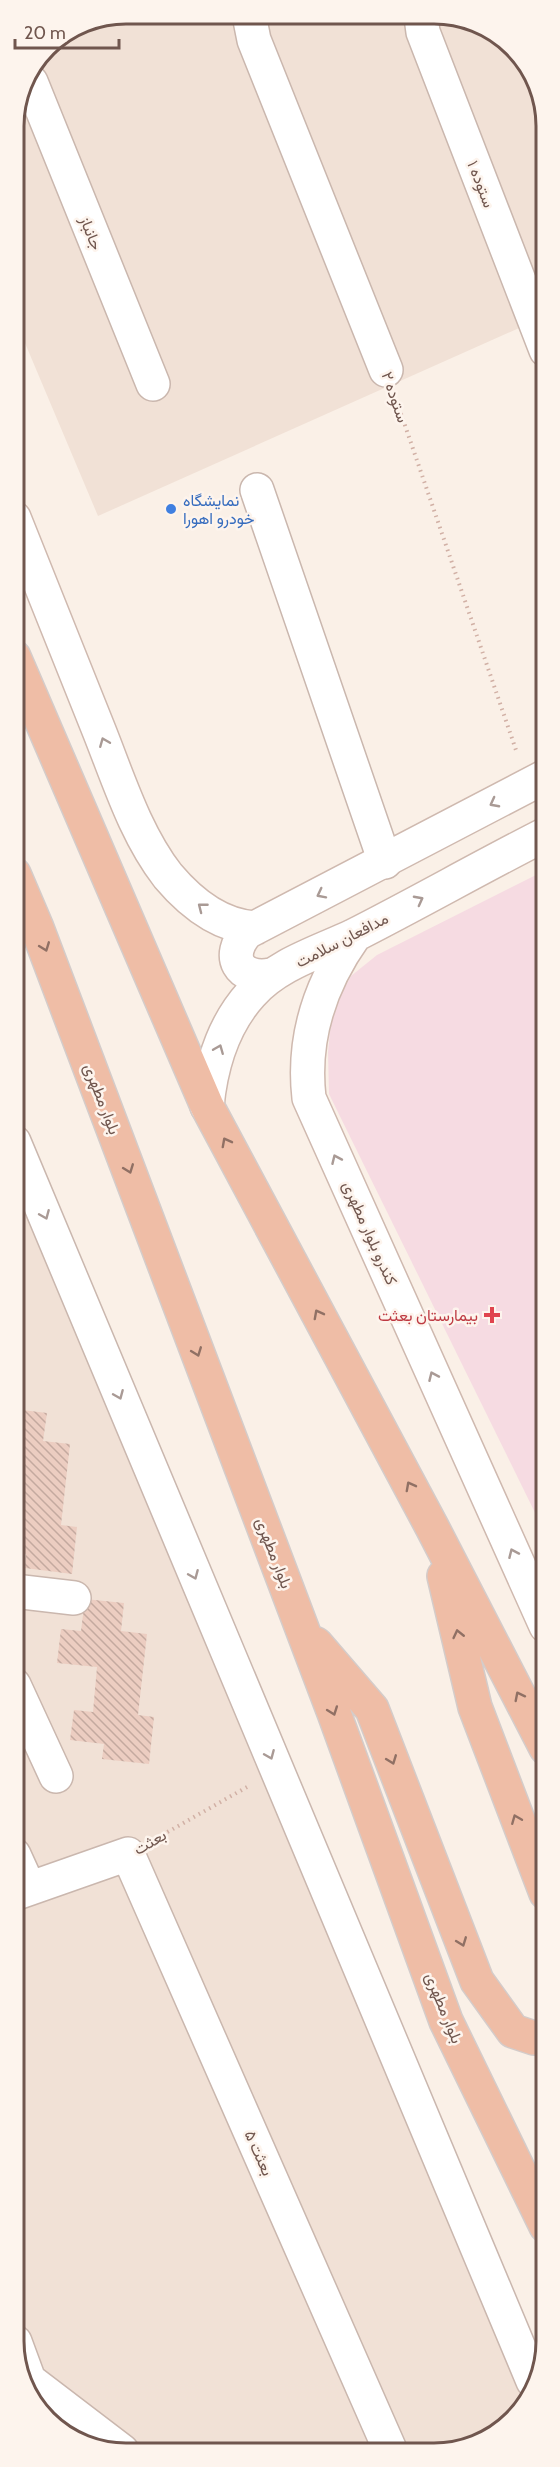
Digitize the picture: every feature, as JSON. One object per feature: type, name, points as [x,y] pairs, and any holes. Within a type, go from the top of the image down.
[{"type":"highway","points":[[24,680],[207,1106],[432,1527],[536,1729]]},
{"type":"highway","name":"بلوار مطهری","points":[[24,897],[301,1627],[446,2021],[536,2206]]},
{"type":"highway","points":[[432,1527],[475,1707],[536,1867]]},
{"type":"highway","points":[[301,1627],[372,1709],[477,1981],[513,2031],[536,2038]]},
{"type":"street","name":"ستوده ۲","points":[[251,24],[254,40],[386,370]]},
{"type":"street","name":"ستوده ۱","points":[[422,24],[423,32],[536,324]]},
{"type":"street","name":"جانباز","points":[[33,86],[153,384]]},
{"type":"street","points":[[257,490],[385,862]]},
{"type":"street","points":[[24,543],[119,781],[148,846],[168,876],[208,912],[225,923],[255,928]]},
{"type":"street","points":[[271,975],[251,976],[238,965],[237,948],[241,939],[255,928],[385,862],[536,781]]},
{"type":"street","name":"مدافعان سلامت","points":[[207,1106],[213,1066],[229,1026],[251,993],[271,975],[355,935],[536,839]]},
{"type":"street","name":"کندرو بلوار مطهری","points":[[355,935],[329,975],[315,1011],[306,1070],[309,1098],[536,1604]]},
{"type":"street","points":[[24,1166],[530,2375]]},
{"type":"street","points":[[24,1592],[74,1598]]},
{"type":"street","points":[[24,1707],[56,1776]]},
{"type":"street","name":"بعثت","points":[[24,1890],[128,1854]]},
{"type":"street","name":"بعثت ۵","points":[[128,1854],[387,2443]]},
{"type":"street","points":[[34,2384],[110,2441]]},
{"type":"path","name":"ستوده ۲","points":[[386,370],[536,777]]},
{"type":"path","name":"بعثت","points":[[128,1854],[276,1770]]},
{"type":"shaded area","points":[[126,24],[434,24],[467,29],[496,45],[515,64],[525,81],[533,100],[535,113],[536,320],[98,516],[24,341],[24,120],[27,100],[45,64],[59,49],[87,32],[106,26]]},
{"type":"shaded area","name":"بیمارستان بعثت","points":[[536,875],[536,1515],[329,1094],[328,1052],[332,1011],[351,976],[377,955]]},
{"type":"shaded area","points":[[24,1202],[530,2374],[515,2403],[506,2413],[490,2426],[467,2438],[434,2443],[126,2443],[106,2441],[81,2432],[54,2413],[41,2397],[27,2367],[24,2341]]},
{"type":"building","points":[[24,1410],[47,1413],[43,1441],[70,1444],[61,1525],[77,1527],[72,1574],[25,1568],[26,1554],[24,1554]]},
{"type":"building","points":[[85,1599],[124,1603],[121,1631],[147,1634],[138,1715],[154,1717],[149,1764],[102,1759],[104,1744],[70,1740],[74,1710],[93,1712],[97,1667],[57,1663],[61,1629],[81,1631]]},
{"type":"place","name":"نمایشگاه خودرو اهورا","points":[[171,509]]},
{"type":"place","name":"بیمارستان بعثت","points":[[492,1315]]}]
